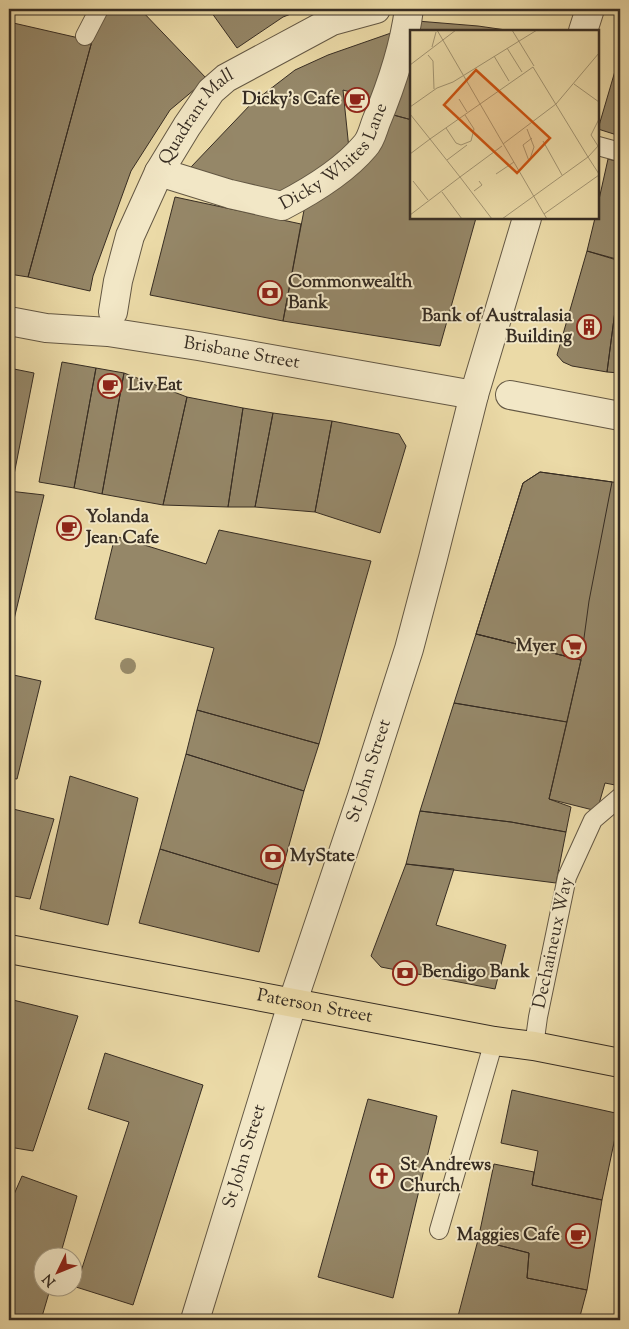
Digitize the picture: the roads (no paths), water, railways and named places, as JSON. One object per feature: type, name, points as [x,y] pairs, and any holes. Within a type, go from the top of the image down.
[{"type":"highway","name":"Paterson Street","points":[[9,949],[292,1004],[494,1041],[534,1046],[620,1063]]},
{"type":"street","name":"Quadrant Mall","points":[[113,312],[118,281],[130,236],[159,172],[211,91],[226,78],[332,21],[376,9]]},
{"type":"street","name":"Dicky Whites Lane","points":[[159,172],[230,194],[282,206],[302,196],[349,162],[367,145],[390,88],[406,31],[408,9]]},
{"type":"street","points":[[583,30],[590,9]]},
{"type":"street","name":"St John Street","points":[[196,1320],[292,1004],[409,649],[474,395],[527,219]]},
{"type":"street","name":"Brisbane Street","points":[[9,321],[46,328],[108,332],[198,346],[474,395]]},
{"type":"street","points":[[510,395],[620,416]]},
{"type":"lane","points":[[84,36],[99,9]]},
{"type":"lane","points":[[599,146],[620,152]]},
{"type":"lane","name":"Dechaineux Way","points":[[534,1046],[538,1017],[567,877],[593,820],[620,797]]},
{"type":"lane","points":[[439,1230],[494,1041]]},
{"type":"place","name":"Dicky's Cafe","points":[[357,100]]},
{"type":"place","name":"Commonwealth Bank","points":[[270,293]]},
{"type":"place","name":"Bank of Australasia Building","points":[[589,327]]},
{"type":"place","name":"Liv Eat","points":[[110,386]]},
{"type":"place","name":"Yolanda Jean Cafe","points":[[69,528]]},
{"type":"place","name":"Myer","points":[[574,647]]},
{"type":"place","name":"MyState","points":[[273,857]]},
{"type":"place","name":"Bendigo Bank","points":[[405,973]]},
{"type":"place","name":"St Andrews Church","points":[[382,1176]]},
{"type":"place","name":"Maggies Cafe","points":[[578,1236]]}]
